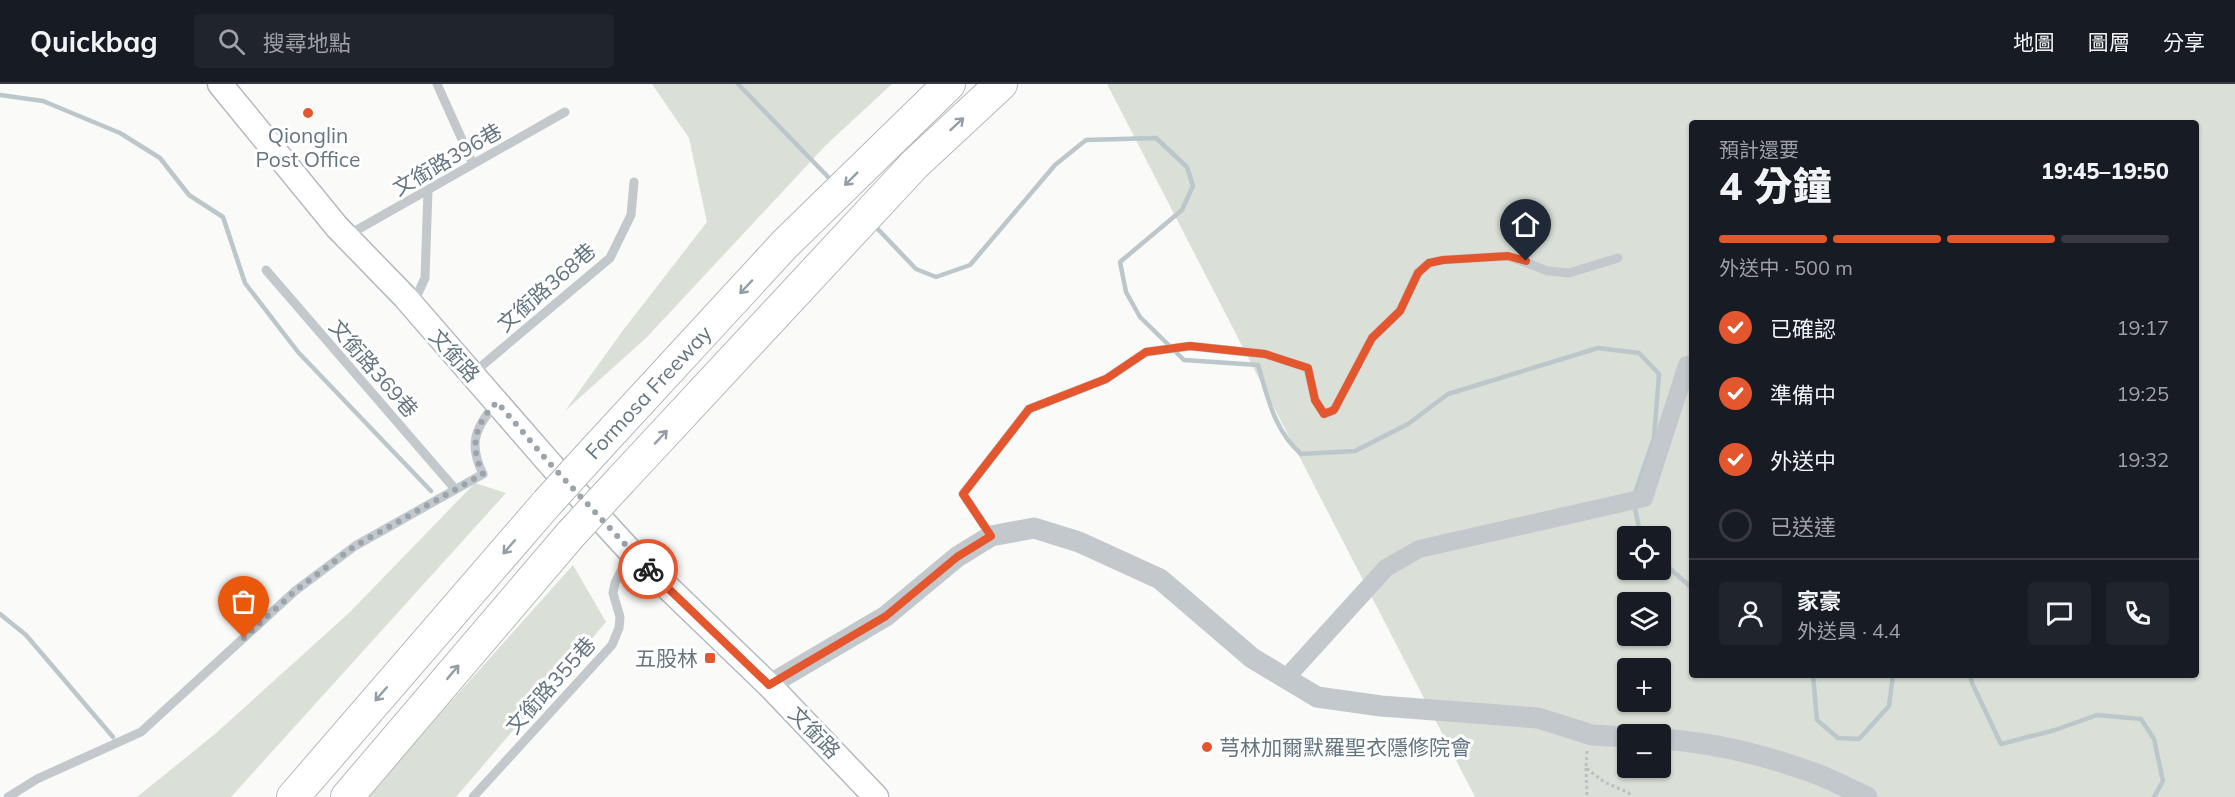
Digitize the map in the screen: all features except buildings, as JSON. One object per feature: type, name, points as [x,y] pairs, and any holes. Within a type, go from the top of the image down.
[{"type":"highway","name":"Formosa Freeway","points":[[284,797],[302,786],[547,503],[785,244],[949,84]]},
{"type":"highway","name":"Formosa Freeway","points":[[347,797],[571,534],[915,164],[1001,84]]},
{"type":"main road","name":"文銜路","points":[[224,85],[346,236],[552,466],[631,552],[769,685],[876,797]]},
{"type":"street","points":[[1286,678],[1386,568],[1419,549],[1644,498],[1689,365]]},
{"type":"street","points":[[769,685],[886,616],[957,557],[991,536],[1034,528],[1079,542],[1160,579],[1252,658],[1317,697],[1381,706],[1538,718],[1592,735],[1617,736]]},
{"type":"street","points":[[1671,740],[1757,756],[1813,772],[1867,797]]},
{"type":"lane","points":[[437,84],[473,164]]},
{"type":"lane","name":"文銜路396巷","points":[[346,236],[565,112]]},
{"type":"lane","name":"文銜路368巷","points":[[472,374],[610,258],[632,215],[634,182]]},
{"type":"lane","points":[[411,306],[425,278],[428,190]]},
{"type":"lane","points":[[991,536],[963,494],[1029,409],[1106,379],[1146,352],[1190,346],[1265,354],[1308,368],[1315,400],[1324,414],[1334,410],[1372,338],[1400,311],[1418,273],[1429,263],[1508,256],[1548,271],[1569,273],[1618,258]]},
{"type":"lane","name":"文銜路369巷","points":[[266,270],[455,489]]},
{"type":"lane","points":[[8,797],[37,778],[141,732],[295,591],[355,546],[483,474],[475,457],[476,431],[497,402]]},
{"type":"lane","name":"文銜路355巷","points":[[473,797],[612,645],[619,628],[620,617],[613,593],[615,583],[631,552]]},
{"type":"path","points":[[1587,797],[1586,755],[1592,735]]},
{"type":"path","points":[[1586,768],[1604,782],[1629,793],[1631,797]]},
{"type":"shaded area","points":[[652,84],[892,84],[826,145],[647,337],[565,411],[624,329],[707,222],[689,138]]},
{"type":"shaded area","points":[[1107,84],[2235,84],[2235,797],[1475,797]]},
{"type":"shaded area","points":[[475,483],[506,493],[231,797],[137,797],[215,734],[349,613]]},
{"type":"shaded area","points":[[573,565],[606,622],[456,797],[366,797]]},
{"type":"waterway","points":[[738,84],[832,181]]},
{"type":"waterway","points":[[0,95],[43,101],[120,133],[160,158],[189,195],[223,217],[245,283],[298,352],[431,491]]},
{"type":"waterway","points":[[873,224],[916,269],[936,277],[970,265],[1055,165],[1086,140],[1156,138],[1187,167],[1193,186],[1182,210],[1120,262],[1126,292],[1140,317],[1184,360],[1258,365],[1278,424],[1284,435],[1301,454],[1355,451],[1408,424],[1448,394],[1598,348],[1639,353],[1659,374],[1654,438],[1634,496]]},
{"type":"waterway","points":[[1634,504],[1639,526]]},
{"type":"waterway","points":[[1671,570],[1689,585]]},
{"type":"waterway","points":[[0,614],[26,635],[113,737]]},
{"type":"waterway","points":[[1813,678],[1817,720],[1838,738],[1859,739],[1889,706],[1893,678]]},
{"type":"waterway","points":[[1971,678],[2001,744],[2055,730],[2097,715],[2141,719],[2154,739],[2163,781],[2154,797]]},
{"type":"way so far","points":[[244,638],[295,591],[355,546],[483,474],[475,457],[476,431],[497,402],[552,466],[648,569]]},
{"type":"place","name":"Qionglin Post Office","points":[[308,113]]},
{"type":"place","name":"五股林","points":[[710,658]]},
{"type":"place","name":"芎林加爾默羅聖衣隱修院會","points":[[1207,747]]},
{"type":"route","points":[[648,569],[769,685],[886,616],[957,557],[991,536],[963,494],[1029,409],[1106,379],[1146,352],[1190,346],[1265,354],[1308,368],[1315,400],[1324,414],[1334,410],[1372,338],[1400,311],[1418,273],[1429,263],[1508,256],[1526,261]]}]
